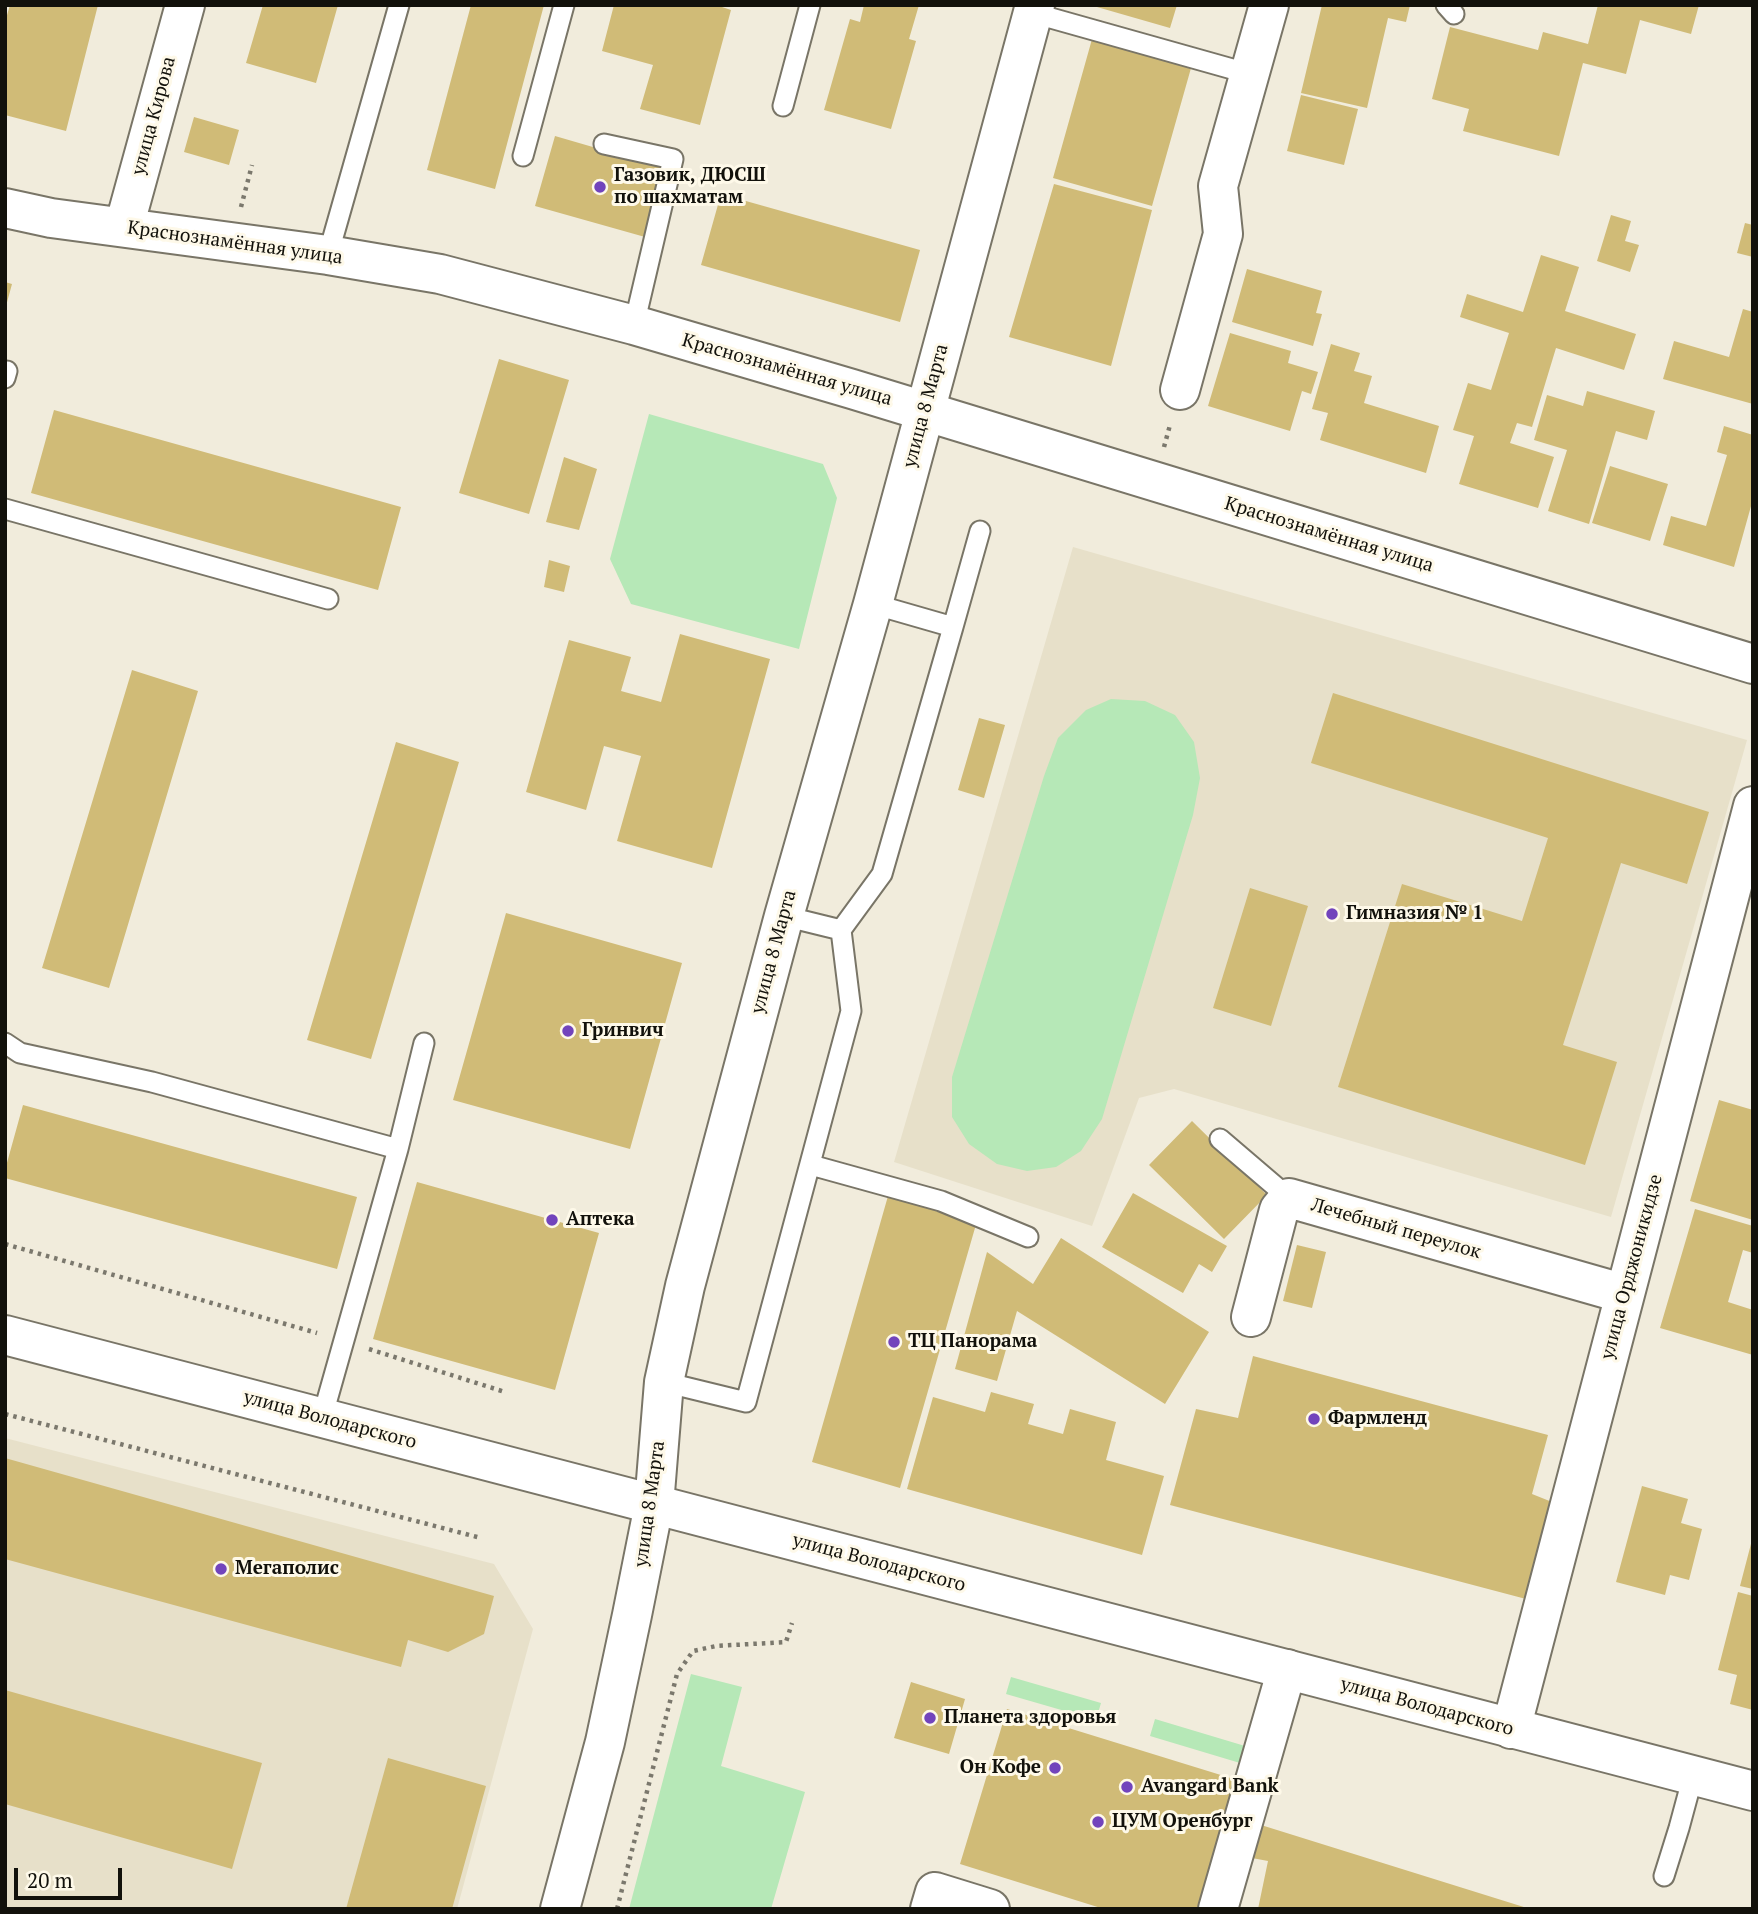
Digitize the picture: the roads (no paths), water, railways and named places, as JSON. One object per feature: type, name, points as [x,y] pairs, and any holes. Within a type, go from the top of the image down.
[{"type":"main road","name":"улица Кирова","points":[[124,227],[185,5]]},
{"type":"main road","points":[[1180,390],[1223,234],[1218,186],[1269,5]]},
{"type":"main road","name":"улица 8 Марта","points":[[560,1909],[605,1742],[654,1505],[664,1382],[685,1286],[1034,9]]},
{"type":"main road","name":"Краснознамённая улица","points":[[5,208],[51,218],[328,255],[439,274],[634,325],[925,410],[1753,664]]},
{"type":"main road","name":"улица Орджоникидзе","points":[[1511,1729],[1753,806]]},
{"type":"main road","name":"Лечебный переулок","points":[[1251,1317],[1279,1210],[1289,1198],[1625,1294]]},
{"type":"main road","name":"улица Володарского","points":[[5,1335],[1753,1791]]},
{"type":"main road","points":[[1218,1909],[1287,1669]]},
{"type":"main road","points":[[932,1900],[990,1909]]},
{"type":"lane","points":[[328,255],[399,5]]},
{"type":"lane","points":[[523,156],[564,5]]},
{"type":"lane","points":[[783,106],[810,5]]},
{"type":"lane","points":[[1034,9],[1250,74]]},
{"type":"lane","points":[[604,144],[673,159],[634,325]]},
{"type":"lane","points":[[5,509],[328,599]]},
{"type":"lane","points":[[664,1382],[746,1402],[851,1011],[841,930],[882,874],[980,531]]},
{"type":"lane","points":[[873,604],[953,627]]},
{"type":"lane","points":[[784,916],[841,930]]},
{"type":"lane","points":[[5,1043],[20,1053],[152,1082],[398,1149]]},
{"type":"lane","points":[[322,1418],[398,1149],[424,1043]]},
{"type":"lane","points":[[1220,1139],[1289,1198]]},
{"type":"lane","points":[[811,1165],[942,1201],[1028,1237]]},
{"type":"lane","points":[[1664,1875],[1693,1776]]},
{"type":"place","name":"Газовик, ДЮСШ по шахматам","points":[[600,187]]},
{"type":"place","name":"Гимназия № 1","points":[[1332,914]]},
{"type":"place","name":"Гринвич","points":[[568,1031]]},
{"type":"place","name":"Аптека","points":[[552,1220]]},
{"type":"place","name":"ТЦ Панорама","points":[[894,1342]]},
{"type":"place","name":"Фармленд","points":[[1314,1419]]},
{"type":"place","name":"Мегаполис","points":[[221,1569]]},
{"type":"place","name":"Планета здоровья","points":[[930,1718]]},
{"type":"place","name":"Он Кофе","points":[[1055,1768]]},
{"type":"place","name":"Avangard Bank","points":[[1127,1787]]},
{"type":"place","name":"ЦУМ Оренбург","points":[[1098,1822]]}]
